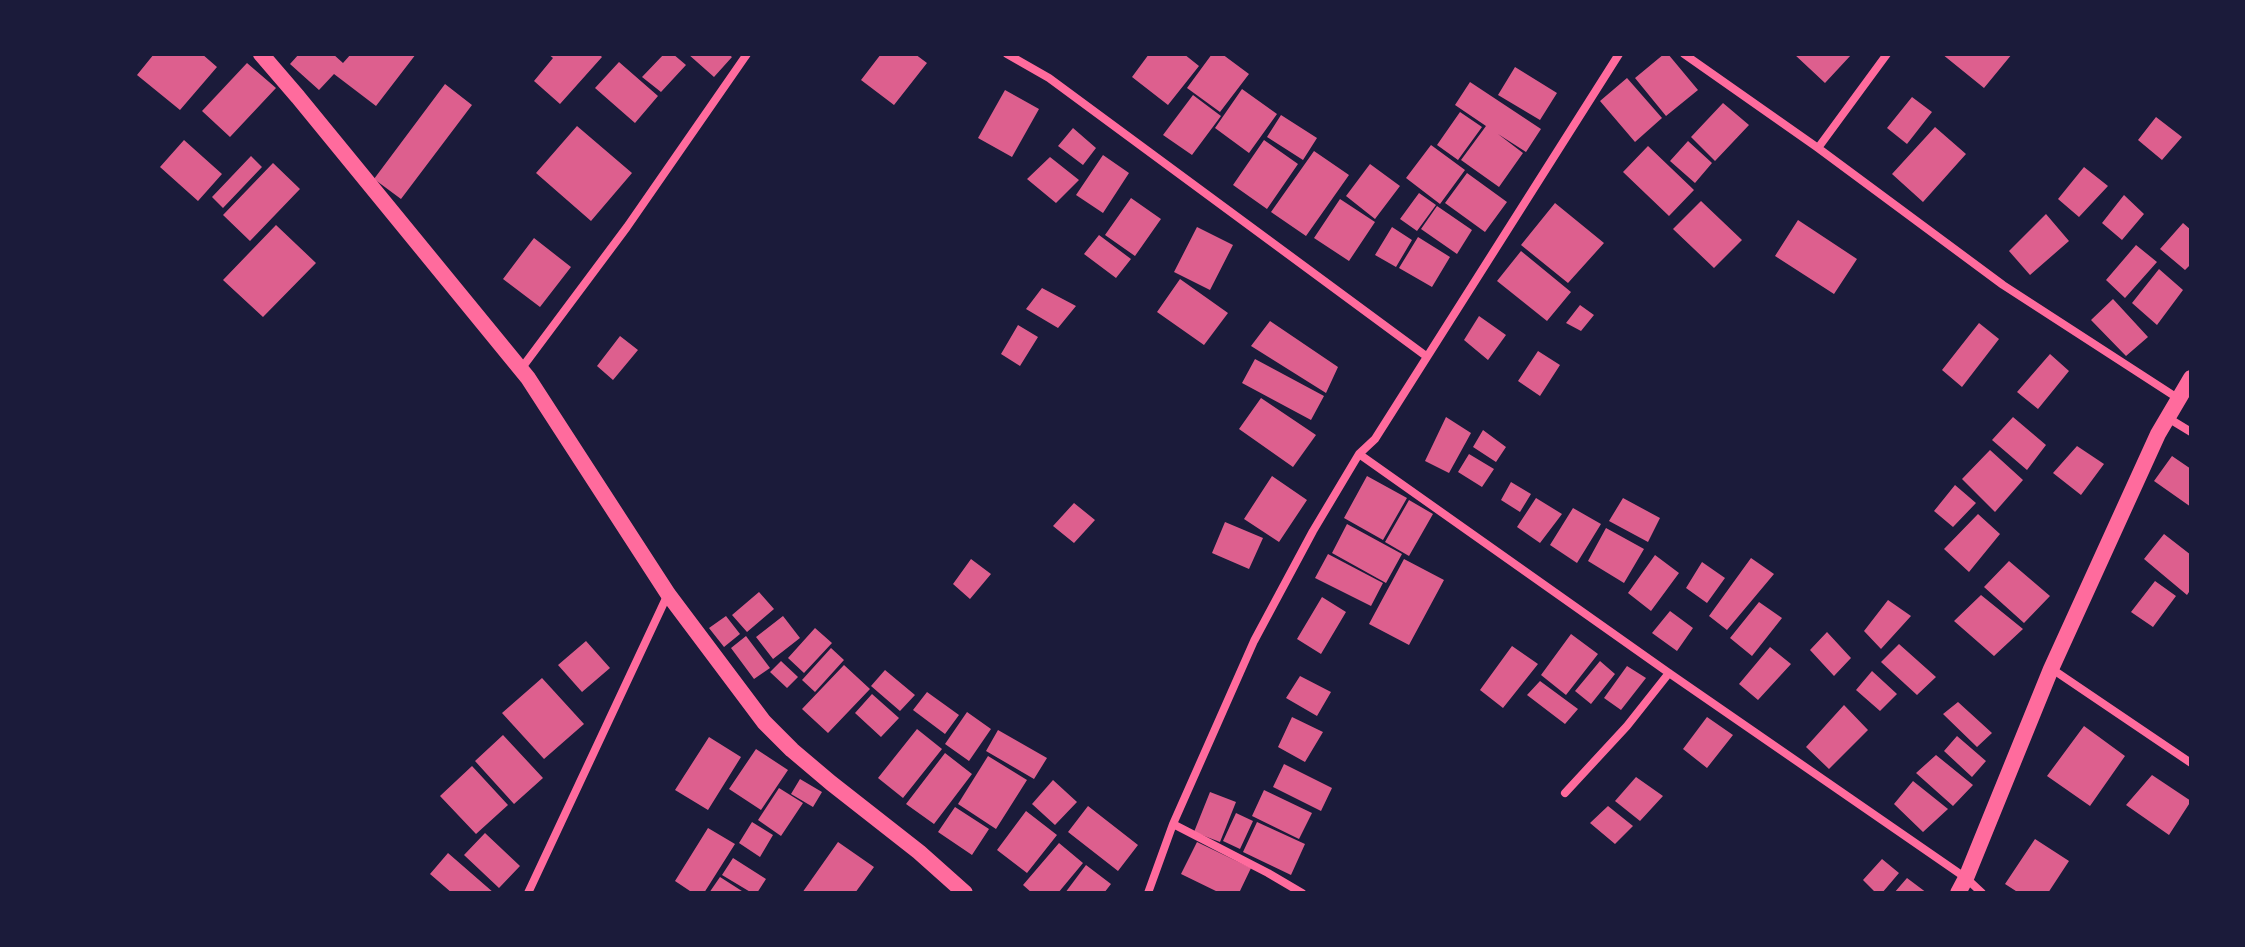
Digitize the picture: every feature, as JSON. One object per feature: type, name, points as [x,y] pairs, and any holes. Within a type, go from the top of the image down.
[{"type":"main road","points":[[261,54],[521,369],[668,594],[764,722],[792,750],[965,893]]},
{"type":"main road","points":[[1962,886],[2051,669],[2158,434],[2191,378]]},
{"type":"street","points":[[521,369],[627,227],[747,54]]},
{"type":"street","points":[[1007,54],[1049,78],[1426,356]]},
{"type":"street","points":[[1148,893],[1173,824],[1254,641],[1313,531],[1359,454],[1375,439],[1619,54]]},
{"type":"street","points":[[1684,54],[1818,148],[2003,285],[2179,400]]},
{"type":"street","points":[[1818,148],[1887,54]]},
{"type":"street","points":[[2168,418],[2191,432]]},
{"type":"street","points":[[1359,454],[1669,673],[1962,886],[1982,893]]},
{"type":"street","points":[[528,893],[668,594]]},
{"type":"street","points":[[2051,669],[2191,763]]},
{"type":"street","points":[[1565,793],[1627,726],[1669,673]]},
{"type":"street","points":[[1173,824],[1302,893]]},
{"type":"building","points":[[154,54],[202,54],[217,67],[180,110],[137,75]]},
{"type":"building","points":[[299,54],[333,54],[343,63],[351,54],[416,54],[376,106],[334,74],[319,90],[290,64]]},
{"type":"building","points":[[548,54],[599,54],[602,57],[560,104],[534,81],[553,58]]},
{"type":"building","points":[[664,54],[673,54],[686,65],[661,92],[642,77]]},
{"type":"building","points":[[688,54],[728,54],[732,57],[714,77]]},
{"type":"building","points":[[881,54],[915,54],[927,63],[894,105],[861,80]]},
{"type":"building","points":[[1149,54],[1184,54],[1199,66],[1168,105],[1132,77]]},
{"type":"building","points":[[1212,54],[1222,54],[1249,74],[1220,112],[1187,88]]},
{"type":"building","points":[[1668,54],[1698,90],[1666,116],[1635,78]]},
{"type":"building","points":[[1794,54],[1850,54],[1851,55],[1825,83]]},
{"type":"building","points":[[1942,54],[2012,54],[1984,88]]},
{"type":"building","points":[[619,62],[658,96],[635,123],[595,88]]},
{"type":"building","points":[[247,63],[276,88],[230,137],[202,111]]},
{"type":"building","points":[[1515,67],[1557,93],[1540,120],[1498,95]]},
{"type":"building","points":[[1627,78],[1662,118],[1635,142],[1600,101]]},
{"type":"building","points":[[1470,82],[1541,129],[1526,152],[1498,134],[1523,153],[1499,187],[1461,160],[1486,126],[1455,105]]},
{"type":"building","points":[[445,84],[472,105],[401,199],[374,179]]},
{"type":"building","points":[[1242,89],[1277,114],[1249,153],[1215,128]]},
{"type":"building","points":[[1005,90],[1039,109],[1012,157],[978,138]]},
{"type":"building","points":[[1193,95],[1221,116],[1192,155],[1163,135]]},
{"type":"building","points":[[1912,97],[1932,112],[1907,144],[1887,128]]},
{"type":"building","points":[[1723,103],[1749,125],[1715,161],[1691,137]]},
{"type":"building","points":[[1460,112],[1482,127],[1458,160],[1437,145]]},
{"type":"building","points":[[1281,115],[1317,138],[1303,160],[1267,137]]},
{"type":"building","points":[[2156,117],[2182,137],[2162,160],[2138,140]]},
{"type":"building","points":[[577,126],[632,173],[591,221],[536,173]]},
{"type":"building","points":[[1935,127],[1966,154],[1923,202],[1892,174]]},
{"type":"building","points":[[1073,128],[1096,148],[1083,165],[1058,146]]},
{"type":"building","points":[[184,140],[222,174],[198,201],[160,167]]},
{"type":"building","points":[[1264,140],[1298,164],[1267,209],[1233,185]]},
{"type":"building","points":[[1688,141],[1712,163],[1695,183],[1670,161]]},
{"type":"building","points":[[1431,145],[1465,170],[1440,204],[1406,178]]},
{"type":"building","points":[[1648,146],[1694,190],[1669,216],[1623,172]]},
{"type":"building","points":[[1314,151],[1349,175],[1306,236],[1271,212]]},
{"type":"building","points":[[1103,155],[1129,173],[1103,213],[1076,195]]},
{"type":"building","points":[[251,156],[262,167],[223,208],[212,197]]},
{"type":"building","points":[[1050,157],[1079,180],[1056,203],[1027,179]]},
{"type":"building","points":[[273,163],[300,189],[250,241],[223,215]]},
{"type":"building","points":[[1370,164],[1400,186],[1375,219],[1346,196]]},
{"type":"building","points":[[2084,167],[2108,186],[2079,217],[2058,199]]},
{"type":"building","points":[[1467,173],[1507,202],[1485,232],[1445,203]]},
{"type":"building","points":[[1419,193],[1436,205],[1417,231],[1400,219]]},
{"type":"building","points":[[2124,195],[2144,214],[2122,240],[2102,223]]},
{"type":"building","points":[[1131,198],[1161,219],[1135,256],[1105,235]]},
{"type":"building","points":[[1340,199],[1375,222],[1349,261],[1314,238]]},
{"type":"building","points":[[1701,201],[1742,240],[1714,268],[1673,229]]},
{"type":"building","points":[[1555,203],[1604,243],[1568,283],[1521,245]]},
{"type":"building","points":[[1437,206],[1472,230],[1457,254],[1421,229]]},
{"type":"building","points":[[2046,214],[2069,241],[2030,275],[2009,251]]},
{"type":"building","points":[[1798,220],[1857,259],[1834,294],[1775,256]]},
{"type":"building","points":[[2183,223],[2191,230],[2191,264],[2185,270],[2160,249]]},
{"type":"building","points":[[276,225],[316,263],[263,317],[223,280]]},
{"type":"building","points":[[1197,227],[1233,245],[1210,290],[1174,272]]},
{"type":"building","points":[[1392,227],[1412,240],[1396,267],[1375,255]]},
{"type":"building","points":[[1099,235],[1131,259],[1116,278],[1084,254]]},
{"type":"building","points":[[1418,237],[1450,257],[1432,287],[1399,268]]},
{"type":"building","points":[[534,238],[571,267],[540,307],[503,279]]},
{"type":"building","points":[[2136,245],[2157,262],[2125,298],[2106,280]]},
{"type":"building","points":[[1521,251],[1571,292],[1547,321],[1497,281]]},
{"type":"building","points":[[2159,269],[2183,290],[2157,325],[2132,303]]},
{"type":"building","points":[[1180,279],[1228,313],[1204,345],[1157,312]]},
{"type":"building","points":[[1042,288],[1076,306],[1058,328],[1026,309]]},
{"type":"building","points":[[2113,299],[2148,337],[2126,356],[2091,320]]},
{"type":"building","points":[[1580,305],[1594,315],[1581,331],[1566,323]]},
{"type":"building","points":[[1479,316],[1506,335],[1488,360],[1464,340]]},
{"type":"building","points":[[1270,321],[1338,367],[1326,393],[1251,346]]},
{"type":"building","points":[[1979,323],[1999,339],[1962,387],[1942,370]]},
{"type":"building","points":[[1018,325],[1038,337],[1020,366],[1001,354]]},
{"type":"building","points":[[620,336],[638,350],[613,380],[597,366]]},
{"type":"building","points":[[1538,351],[1560,365],[1540,396],[1518,381]]},
{"type":"building","points":[[2050,354],[2069,371],[2038,409],[2017,392]]},
{"type":"building","points":[[1255,359],[1324,396],[1311,420],[1242,383]]},
{"type":"building","points":[[1261,398],[1316,435],[1293,467],[1239,429]]},
{"type":"building","points":[[1446,417],[1471,433],[1449,473],[1425,461]]},
{"type":"building","points":[[2013,417],[2046,445],[2027,470],[1992,440]]},
{"type":"building","points":[[1483,430],[1506,447],[1496,462],[1473,447]]},
{"type":"building","points":[[2077,446],[2104,464],[2081,495],[2053,473]]},
{"type":"building","points":[[1990,450],[2023,480],[1995,512],[1962,479]]},
{"type":"building","points":[[1469,454],[1494,469],[1482,487],[1458,472]]},
{"type":"building","points":[[2172,456],[2191,469],[2191,507],[2154,481]]},
{"type":"building","points":[[1272,476],[1307,500],[1279,542],[1244,519]]},
{"type":"building","points":[[1367,476],[1407,498],[1383,540],[1344,518]]},
{"type":"building","points":[[1511,482],[1531,494],[1520,512],[1501,500]]},
{"type":"building","points":[[1955,485],[1976,503],[1953,527],[1934,511]]},
{"type":"building","points":[[1536,498],[1562,514],[1540,543],[1517,527]]},
{"type":"building","points":[[1623,498],[1660,518],[1648,542],[1609,521]]},
{"type":"building","points":[[1409,500],[1433,514],[1409,556],[1385,542]]},
{"type":"building","points":[[1074,503],[1095,520],[1074,543],[1053,526]]},
{"type":"building","points":[[1573,508],[1601,524],[1577,563],[1550,545]]},
{"type":"building","points":[[1978,514],[2000,534],[1969,572],[1944,549]]},
{"type":"building","points":[[1225,522],[1263,538],[1249,569],[1212,553]]},
{"type":"building","points":[[1347,524],[1402,554],[1386,583],[1332,553]]},
{"type":"building","points":[[1606,528],[1644,549],[1624,583],[1588,561]]},
{"type":"building","points":[[2164,534],[2191,555],[2191,589],[2187,595],[2144,559]]},
{"type":"building","points":[[1328,554],[1383,583],[1371,606],[1315,578]]},
{"type":"building","points":[[1655,555],[1679,573],[1651,611],[1628,593]]},
{"type":"building","points":[[1751,558],[1774,574],[1727,630],[1709,616]]},
{"type":"building","points":[[971,559],[991,574],[970,599],[953,584]]},
{"type":"building","points":[[1404,559],[1444,580],[1409,645],[1369,624]]},
{"type":"building","points":[[2009,561],[2050,596],[2024,623],[1984,587]]},
{"type":"building","points":[[1702,562],[1725,578],[1707,603],[1686,588]]},
{"type":"building","points":[[2155,581],[2176,596],[2153,627],[2131,612]]},
{"type":"building","points":[[759,592],[774,609],[747,632],[732,615]]},
{"type":"building","points":[[1981,595],[2023,629],[1994,656],[1954,621]]},
{"type":"building","points":[[1322,597],[1346,612],[1321,654],[1297,639]]},
{"type":"building","points":[[1888,600],[1911,616],[1881,649],[1864,631]]},
{"type":"building","points":[[1759,602],[1782,618],[1752,656],[1730,638]]},
{"type":"building","points":[[1670,611],[1693,628],[1677,651],[1652,633]]},
{"type":"building","points":[[726,616],[740,634],[724,647],[709,628]]},
{"type":"building","points":[[783,616],[800,638],[773,659],[756,637]]},
{"type":"building","points":[[815,628],[832,643],[804,673],[788,658]]},
{"type":"building","points":[[1827,632],[1851,658],[1834,676],[1810,650]]},
{"type":"building","points":[[1571,634],[1598,654],[1566,695],[1541,675]]},
{"type":"building","points":[[746,636],[770,668],[754,679],[731,648]]},
{"type":"building","points":[[586,641],[610,668],[582,692],[558,665]]},
{"type":"building","points":[[1899,644],[1936,677],[1917,695],[1881,662]]},
{"type":"building","points":[[1512,646],[1538,664],[1503,708],[1480,690]]},
{"type":"building","points":[[1770,647],[1791,664],[1758,700],[1739,684]]},
{"type":"building","points":[[831,648],[844,660],[815,692],[802,680]]},
{"type":"building","points":[[781,661],[798,677],[787,688],[770,672]]},
{"type":"building","points":[[1600,661],[1615,674],[1591,704],[1575,691]]},
{"type":"building","points":[[844,665],[870,689],[828,733],[802,709]]},
{"type":"building","points":[[1627,666],[1646,678],[1621,710],[1604,698]]},
{"type":"building","points":[[885,670],[915,695],[900,711],[871,686]]},
{"type":"building","points":[[1872,671],[1897,694],[1880,711],[1856,690]]},
{"type":"building","points":[[1300,676],[1331,692],[1317,716],[1286,698]]},
{"type":"building","points":[[542,678],[584,724],[544,759],[502,713]]},
{"type":"building","points":[[1540,681],[1578,709],[1565,724],[1527,695]]},
{"type":"building","points":[[927,692],[959,715],[945,734],[913,710]]},
{"type":"building","points":[[872,694],[899,718],[881,737],[855,713]]},
{"type":"building","points":[[1958,702],[1992,733],[1977,747],[1943,714]]},
{"type":"building","points":[[1844,705],[1868,730],[1829,769],[1806,747]]},
{"type":"building","points":[[967,712],[991,729],[969,761],[945,744]]},
{"type":"building","points":[[1292,717],[1323,732],[1305,762],[1278,747]]},
{"type":"building","points":[[1707,717],[1733,735],[1707,768],[1683,749]]},
{"type":"building","points":[[2084,726],[2125,756],[2090,806],[2047,776]]},
{"type":"building","points":[[917,729],[942,749],[903,798],[878,778]]},
{"type":"building","points":[[998,730],[1047,758],[1034,779],[986,751]]},
{"type":"building","points":[[503,735],[543,778],[514,804],[475,761]]},
{"type":"building","points":[[1957,736],[1986,761],[1972,777],[1944,751]]},
{"type":"building","points":[[709,737],[741,757],[708,810],[675,790]]},
{"type":"building","points":[[756,749],[788,770],[761,810],[729,789]]},
{"type":"building","points":[[945,753],[972,774],[934,824],[906,804]]},
{"type":"building","points":[[1936,755],[1973,785],[1953,806],[1916,773]]},
{"type":"building","points":[[988,756],[1027,780],[996,829],[958,804]]},
{"type":"building","points":[[1284,764],[1332,788],[1321,811],[1273,787]]},
{"type":"building","points":[[472,766],[508,805],[476,834],[440,796]]},
{"type":"building","points":[[2152,775],[2191,801],[2169,835],[2126,805]]},
{"type":"building","points":[[1636,777],[1663,796],[1640,821],[1615,801]]},
{"type":"building","points":[[800,779],[822,792],[813,807],[791,794]]},
{"type":"building","points":[[1053,780],[1077,802],[1055,825],[1032,804]]},
{"type":"building","points":[[1913,781],[1948,809],[1923,832],[1894,804]]},
{"type":"building","points":[[779,788],[803,803],[781,836],[758,820]]},
{"type":"building","points":[[1264,790],[1312,813],[1299,839],[1252,816]]},
{"type":"building","points":[[1210,792],[1236,802],[1220,842],[1194,832]]},
{"type":"building","points":[[1088,806],[1138,845],[1118,871],[1068,832]]},
{"type":"building","points":[[1608,806],[1633,826],[1615,844],[1590,823]]},
{"type":"building","points":[[955,807],[989,829],[972,855],[938,832]]},
{"type":"building","points":[[1026,811],[1057,835],[1027,873],[997,850]]},
{"type":"building","points":[[1236,813],[1253,821],[1240,849],[1223,841]]},
{"type":"building","points":[[752,822],[773,835],[760,857],[739,843]]},
{"type":"building","points":[[1257,822],[1305,844],[1291,875],[1243,852]]},
{"type":"building","points":[[708,828],[735,844],[704,893],[693,893],[675,881]]},
{"type":"building","points":[[485,833],[520,866],[499,888],[464,855]]},
{"type":"building","points":[[2035,839],[2069,861],[2048,893],[2019,893],[2005,884]]},
{"type":"building","points":[[838,842],[874,867],[855,893],[802,893]]},
{"type":"building","points":[[1197,842],[1251,868],[1239,893],[1220,893],[1181,874]]},
{"type":"building","points":[[1059,843],[1083,863],[1058,893],[1032,893],[1023,885]]},
{"type":"building","points":[[448,853],[494,893],[452,893],[430,874]]},
{"type":"building","points":[[733,858],[766,879],[757,893],[722,875]]},
{"type":"building","points":[[1882,859],[1899,873],[1882,893],[1876,893],[1863,880]]},
{"type":"building","points":[[1086,865],[1111,884],[1104,893],[1065,893]]},
{"type":"building","points":[[720,877],[745,893],[709,893]]},
{"type":"building","points":[[1907,878],[1927,893],[1894,893]]}]
